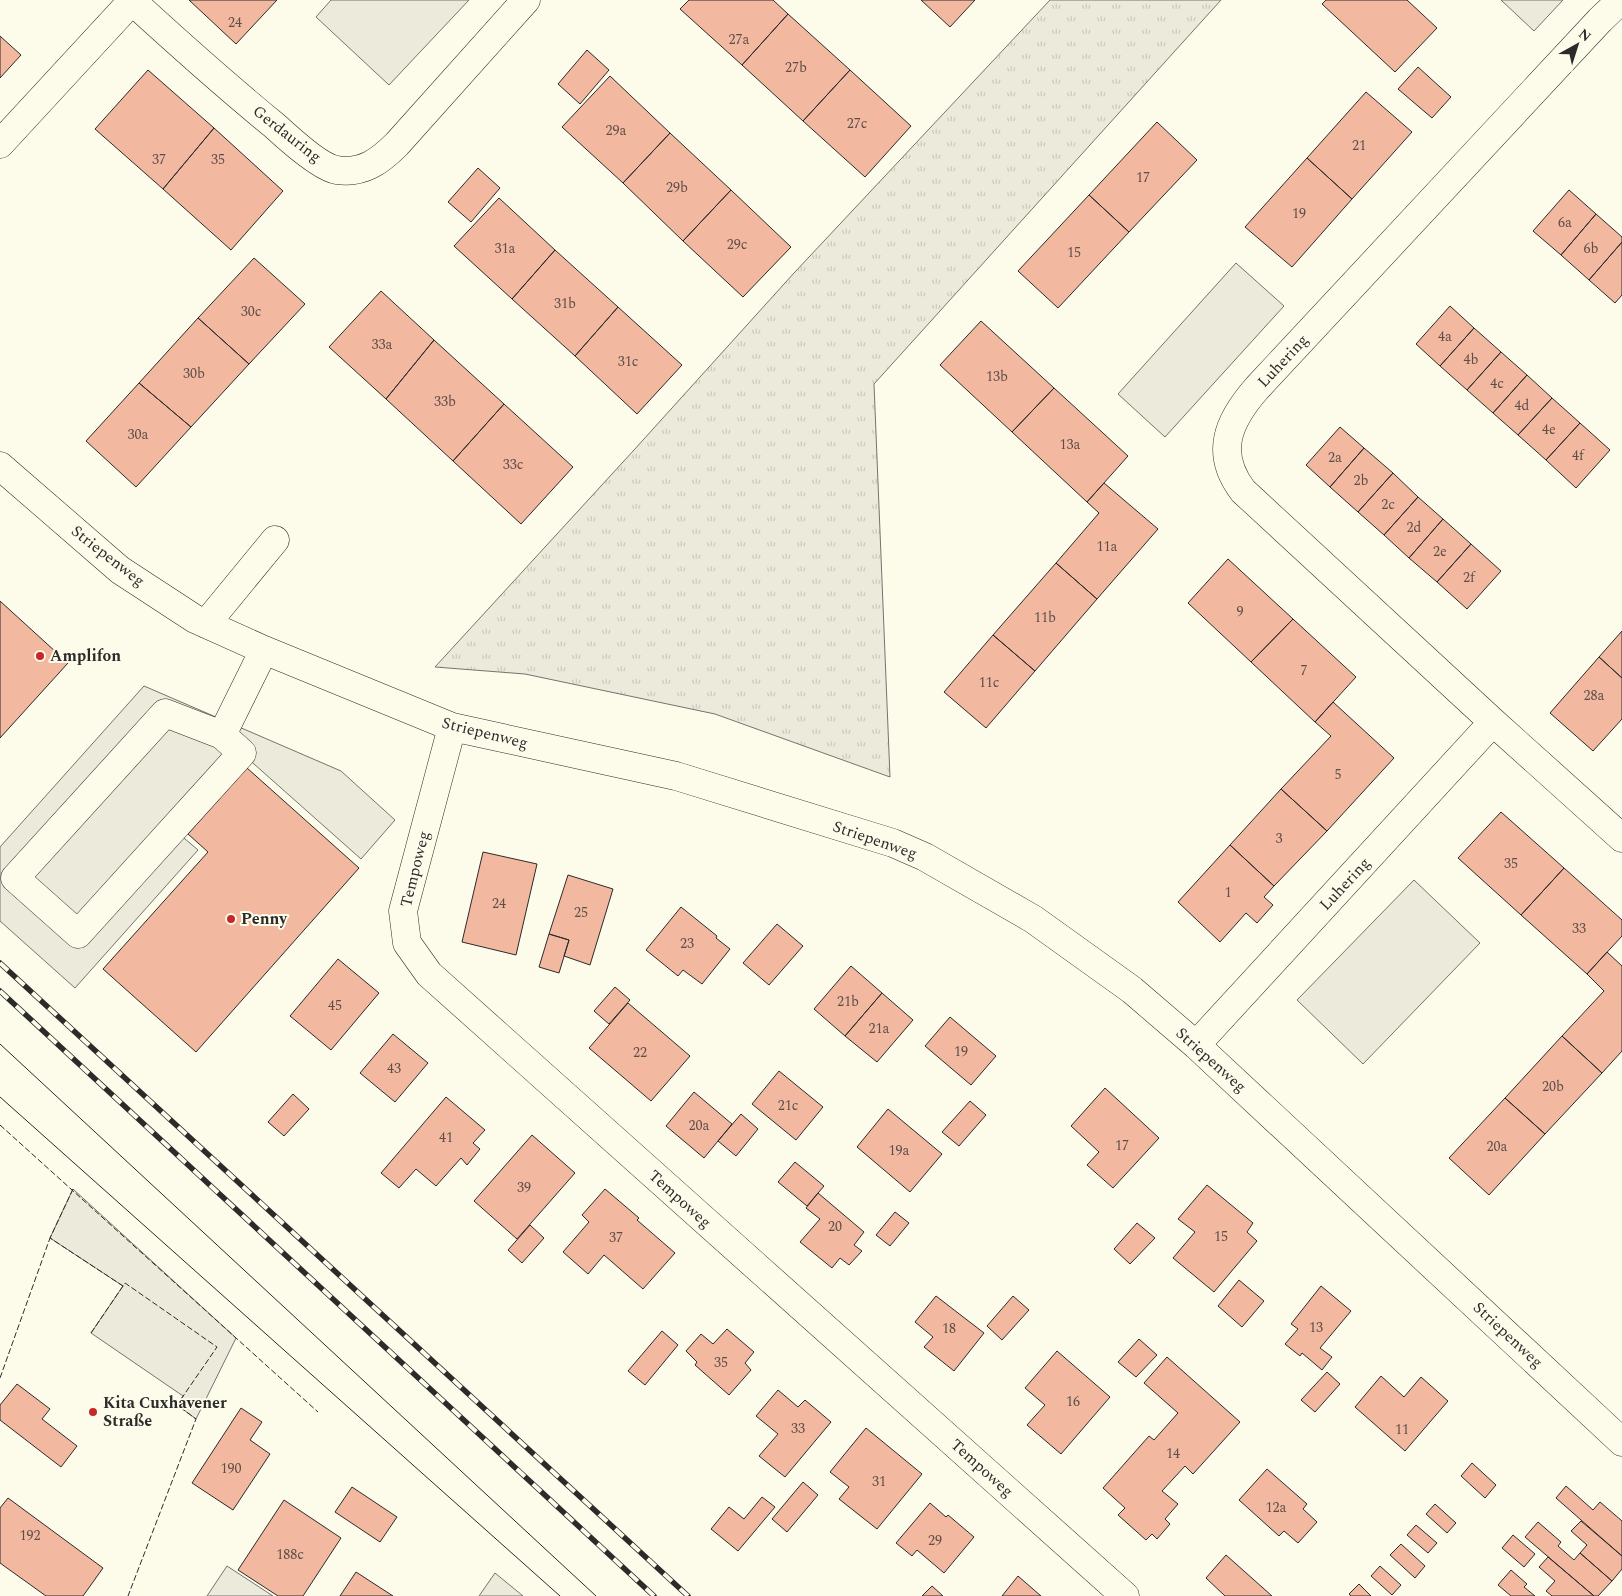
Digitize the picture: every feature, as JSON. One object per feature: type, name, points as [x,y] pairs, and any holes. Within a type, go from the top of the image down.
[{"type":"street","name":"Gerdauring","points":[[0,144],[131,0],[222,82],[309,155],[335,170],[357,171],[380,160],[397,144],[526,0]]},
{"type":"street","name":"Luhering","points":[[1621,0],[1600,20],[1257,388],[1234,418],[1227,438],[1228,463],[1233,478],[1243,491],[1493,722],[1622,838]]},
{"type":"street","name":"Striepenweg","points":[[0,466],[120,570],[195,619],[264,650],[452,727],[676,776],[892,843],[925,857],[1033,918],[1132,990],[1196,1045],[1622,1442]]},
{"type":"street","points":[[206,624],[275,540]]},
{"type":"street","points":[[222,735],[264,650]]},
{"type":"street","points":[[165,713],[222,735],[242,753],[78,934],[15,878],[165,713]]},
{"type":"street","name":"Luhering","points":[[1196,1045],[1493,722]]},
{"type":"street","name":"Tempoweg","points":[[452,727],[403,911],[407,943],[429,974],[1126,1596]]},
{"type":"green space","points":[[1050,0],[1221,0],[874,384],[890,777],[715,714],[525,674],[435,667],[794,273]]},
{"type":"green space","points":[[73,1189],[236,1338],[196,1419],[177,1405],[183,1396],[91,1333],[123,1286],[50,1238]]},
{"type":"green space","points":[[495,1573],[523,1596],[479,1596]]},
{"type":"shaded area","points":[[331,0],[469,0],[389,85],[316,17]]},
{"type":"shaded area","points":[[1501,0],[1563,0],[1534,31]]},
{"type":"shaded area","points":[[1236,263],[1284,306],[1165,437],[1118,394]]},
{"type":"shaded area","points":[[144,686],[341,771],[395,820],[361,859],[245,756],[178,833],[198,850],[75,988],[0,921],[0,847]]},
{"type":"shaded area","points":[[1414,880],[1480,943],[1363,1064],[1297,1000]]},
{"type":"shaded area","points":[[227,1566],[273,1596],[207,1596]]},
{"type":"building","points":[[189,0],[277,0],[236,44]]},
{"type":"building","points":[[689,0],[773,0],[788,14],[742,65],[680,9]]},
{"type":"building","points":[[921,0],[975,0],[950,27]]},
{"type":"building","points":[[1326,0],[1407,0],[1437,28],[1395,72],[1322,4]]},
{"type":"building","points":[[788,14],[850,70],[803,121],[742,65]]},
{"type":"building","points":[[0,36],[21,55],[0,78]]},
{"type":"building","points":[[587,50],[609,70],[580,104],[558,84]]},
{"type":"building","points":[[1418,67],[1451,97],[1432,118],[1398,89]]},
{"type":"building","points":[[148,70],[214,128],[163,189],[95,129]]},
{"type":"building","points":[[850,70],[911,126],[865,177],[803,121]]},
{"type":"building","points":[[610,76],[670,133],[623,183],[562,127]]},
{"type":"building","points":[[1366,92],[1412,132],[1352,199],[1307,158]]},
{"type":"building","points":[[1157,122],[1197,160],[1129,232],[1089,195]]},
{"type":"building","points":[[214,128],[283,191],[231,250],[163,189]]},
{"type":"building","points":[[670,133],[731,190],[683,241],[623,183]]},
{"type":"building","points":[[1307,158],[1352,199],[1292,267],[1245,227]]},
{"type":"building","points":[[478,168],[500,188],[471,222],[448,202]]},
{"type":"building","points":[[731,190],[791,247],[743,297],[683,241]]},
{"type":"building","points":[[1569,190],[1596,214],[1561,255],[1533,231]]},
{"type":"building","points":[[1089,195],[1129,232],[1058,308],[1018,271]]},
{"type":"building","points":[[499,198],[555,250],[512,299],[454,246]]},
{"type":"building","points":[[1596,214],[1622,237],[1622,242],[1589,280],[1561,255]]},
{"type":"building","points":[[1622,242],[1622,295],[1615,303],[1589,280]]},
{"type":"building","points":[[555,250],[618,307],[575,356],[512,299]]},
{"type":"building","points":[[254,258],[305,304],[249,364],[198,318]]},
{"type":"building","points":[[381,291],[434,340],[386,399],[329,347]]},
{"type":"building","points":[[1450,306],[1474,328],[1440,366],[1416,344]]},
{"type":"building","points":[[618,307],[682,365],[637,414],[575,356]]},
{"type":"building","points":[[198,318],[249,364],[191,427],[139,383]]},
{"type":"building","points":[[981,321],[1054,388],[1012,432],[940,365]]},
{"type":"building","points":[[1474,328],[1501,352],[1467,390],[1440,366]]},
{"type":"building","points":[[434,340],[504,404],[453,461],[386,399]]},
{"type":"building","points":[[1501,352],[1527,375],[1493,413],[1467,390]]},
{"type":"building","points":[[1527,375],[1552,398],[1518,435],[1493,413]]},
{"type":"building","points":[[139,383],[191,427],[136,487],[86,441]]},
{"type":"building","points":[[1054,388],[1128,456],[1087,502],[1012,432]]},
{"type":"building","points":[[1552,398],[1580,423],[1546,460],[1518,435]]},
{"type":"building","points":[[504,404],[573,467],[521,524],[453,461]]},
{"type":"building","points":[[1580,423],[1610,450],[1576,488],[1546,460]]},
{"type":"building","points":[[1340,427],[1364,448],[1330,487],[1306,465]]},
{"type":"building","points":[[1364,448],[1393,473],[1358,512],[1330,487]]},
{"type":"building","points":[[1393,473],[1418,497],[1384,535],[1358,512]]},
{"type":"building","points":[[1104,483],[1158,529],[1097,599],[1056,563],[1099,513],[1087,502]]},
{"type":"building","points":[[1418,497],[1443,519],[1409,558],[1384,535]]},
{"type":"building","points":[[1443,519],[1471,544],[1437,582],[1409,558]]},
{"type":"building","points":[[1471,544],[1501,571],[1467,609],[1437,582]]},
{"type":"building","points":[[1228,559],[1293,619],[1251,662],[1188,603]]},
{"type":"building","points":[[1056,563],[1097,599],[1035,671],[993,635]]},
{"type":"building","points":[[0,601],[68,663],[0,738]]},
{"type":"building","points":[[1293,619],[1356,677],[1315,722],[1251,662]]},
{"type":"building","points":[[1622,631],[1622,678],[1599,657]]},
{"type":"building","points":[[993,635],[1035,671],[986,728],[944,692]]},
{"type":"building","points":[[1599,657],[1622,678],[1622,719],[1593,751],[1550,713]]},
{"type":"building","points":[[1333,702],[1394,758],[1327,831],[1281,789],[1331,736],[1315,722]]},
{"type":"building","name":"Penny","points":[[247,768],[359,868],[196,1052],[103,969],[208,852],[188,834]]},
{"type":"building","points":[[1281,789],[1327,831],[1274,886],[1230,845]]},
{"type":"building","points":[[1501,812],[1564,868],[1521,915],[1458,858]]},
{"type":"building","points":[[1230,845],[1274,886],[1264,897],[1273,905],[1257,923],[1246,913],[1220,942],[1178,902]]},
{"type":"building","points":[[483,852],[537,864],[516,955],[462,942]]},
{"type":"building","points":[[1564,868],[1622,920],[1622,936],[1587,974],[1521,915]]},
{"type":"building","points":[[568,875],[613,889],[590,965],[564,956],[569,940],[549,934]]},
{"type":"building","points":[[681,907],[730,949],[702,984],[683,970],[678,976],[646,950]]},
{"type":"building","points":[[777,924],[803,946],[769,985],[743,963]]},
{"type":"building","points":[[549,934],[569,940],[559,973],[539,967]]},
{"type":"building","points":[[1607,952],[1622,966],[1622,1051],[1602,1073],[1562,1036],[1604,991],[1587,974]]},
{"type":"building","points":[[338,959],[379,993],[331,1050],[290,1016]]},
{"type":"building","points":[[851,966],[882,993],[845,1036],[814,1009]]},
{"type":"building","points":[[615,987],[630,1000],[609,1024],[594,1011]]},
{"type":"building","points":[[882,993],[913,1020],[877,1062],[845,1036]]},
{"type":"building","points":[[628,1003],[690,1056],[651,1101],[589,1048]]},
{"type":"building","points":[[950,1017],[996,1056],[971,1085],[925,1046]]},
{"type":"building","points":[[393,1034],[428,1063],[395,1102],[360,1073]]},
{"type":"building","points":[[1562,1036],[1602,1073],[1545,1134],[1505,1098]]},
{"type":"building","points":[[779,1071],[823,1107],[796,1140],[752,1104]]},
{"type":"building","points":[[1105,1088],[1159,1138],[1113,1188],[1087,1165],[1099,1152],[1071,1126]]},
{"type":"building","points":[[694,1092],[732,1124],[704,1158],[666,1126]]},
{"type":"building","points":[[293,1094],[309,1109],[284,1136],[268,1122]]},
{"type":"building","points":[[446,1097],[485,1130],[473,1143],[480,1149],[467,1165],[461,1158],[436,1186],[416,1169],[399,1188],[381,1173]]},
{"type":"building","points":[[1505,1098],[1545,1134],[1489,1195],[1449,1158]]},
{"type":"building","points":[[970,1101],[986,1115],[959,1146],[942,1132]]},
{"type":"building","points":[[888,1109],[942,1154],[910,1192],[857,1147]]},
{"type":"building","points":[[741,1114],[758,1129],[736,1156],[718,1141]]},
{"type":"building","points":[[532,1135],[575,1173],[517,1239],[474,1201]]},
{"type":"building","points":[[795,1162],[824,1186],[807,1206],[778,1182]]},
{"type":"building","points":[[1207,1185],[1253,1223],[1247,1232],[1257,1241],[1214,1292],[1173,1258],[1195,1232],[1178,1219]]},
{"type":"building","points":[[605,1189],[639,1218],[637,1220],[675,1253],[643,1289],[604,1255],[588,1274],[563,1252],[589,1222],[582,1215]]},
{"type":"building","points":[[818,1193],[864,1232],[854,1245],[862,1251],[849,1265],[840,1258],[832,1268],[800,1242],[820,1219],[806,1208]]},
{"type":"building","points":[[895,1212],[909,1223],[890,1246],[876,1235]]},
{"type":"building","points":[[1137,1223],[1155,1238],[1130,1264],[1114,1249]]},
{"type":"building","points":[[530,1225],[544,1238],[522,1263],[508,1250]]},
{"type":"building","points":[[1239,1280],[1264,1301],[1242,1327],[1218,1306]]},
{"type":"building","points":[[1321,1286],[1351,1311],[1320,1348],[1332,1357],[1322,1370],[1302,1353],[1300,1356],[1285,1344],[1298,1329],[1291,1324]]},
{"type":"building","points":[[936,1296],[984,1333],[954,1371],[924,1347],[933,1337],[915,1322]]},
{"type":"building","points":[[1013,1296],[1029,1310],[1002,1340],[987,1326]]},
{"type":"building","points":[[727,1329],[754,1352],[745,1363],[751,1370],[729,1395],[695,1365],[697,1362],[686,1351],[701,1334],[713,1344]]},
{"type":"building","points":[[662,1331],[678,1345],[645,1385],[628,1371]]},
{"type":"building","points":[[1139,1339],[1157,1355],[1136,1377],[1118,1362]]},
{"type":"building","points":[[1057,1351],[1110,1397],[1061,1454],[1027,1425],[1045,1405],[1025,1388]]},
{"type":"building","points":[[1167,1357],[1240,1422],[1193,1474],[1185,1466],[1162,1491],[1178,1504],[1165,1519],[1170,1524],[1157,1539],[1152,1534],[1146,1540],[1118,1515],[1125,1508],[1103,1488],[1149,1436],[1154,1440],[1178,1413],[1144,1383]]},
{"type":"building","points":[[1327,1372],[1340,1384],[1315,1412],[1301,1400]]},
{"type":"building","points":[[1381,1376],[1404,1397],[1421,1377],[1448,1401],[1405,1451],[1355,1407]]},
{"type":"building","points":[[17,1384],[50,1409],[42,1419],[77,1446],[61,1467],[0,1420],[0,1405]]},
{"type":"building","points":[[778,1390],[798,1407],[805,1400],[831,1422],[785,1477],[759,1456],[778,1434],[756,1416]]},
{"type":"building","points":[[241,1408],[262,1422],[250,1440],[270,1454],[233,1510],[192,1483]]},
{"type":"building","points":[[866,1428],[922,1474],[877,1529],[839,1499],[849,1487],[830,1472]]},
{"type":"building","points":[[1472,1463],[1496,1485],[1485,1498],[1461,1476]]},
{"type":"building","points":[[1267,1469],[1307,1504],[1303,1509],[1317,1522],[1298,1543],[1284,1531],[1279,1536],[1239,1500]]},
{"type":"building","points":[[803,1482],[818,1495],[787,1532],[772,1519]]},
{"type":"building","points":[[1566,1486],[1593,1510],[1600,1502],[1622,1521],[1622,1556],[1556,1498]]},
{"type":"building","points":[[352,1487],[397,1517],[380,1542],[335,1512]]},
{"type":"building","points":[[762,1497],[775,1507],[738,1551],[711,1529],[729,1507],[744,1519]]},
{"type":"building","points":[[8,1498],[103,1568],[83,1596],[46,1596],[0,1563],[0,1508]]},
{"type":"building","points":[[284,1500],[341,1538],[303,1596],[278,1596],[238,1570]]},
{"type":"building","points":[[930,1503],[946,1517],[948,1515],[974,1537],[944,1573],[917,1550],[912,1556],[896,1543]]},
{"type":"building","points":[[1435,1504],[1456,1523],[1447,1533],[1426,1514]]},
{"type":"building","points":[[1581,1521],[1622,1556],[1622,1569],[1612,1581],[1580,1553],[1587,1545],[1571,1531]]},
{"type":"building","points":[[1538,1522],[1561,1542],[1558,1546],[1574,1560],[1580,1553],[1612,1581],[1598,1596],[1594,1596],[1525,1537]]},
{"type":"building","points":[[1416,1525],[1437,1543],[1428,1553],[1407,1535]]},
{"type":"building","points":[[1513,1535],[1535,1554],[1524,1567],[1502,1548]]},
{"type":"building","points":[[1401,1544],[1425,1566],[1415,1578],[1390,1555]]},
{"type":"building","points":[[1226,1555],[1272,1596],[1225,1596],[1206,1578]]},
{"type":"building","points":[[1548,1557],[1594,1596],[1552,1596],[1546,1591],[1555,1581],[1539,1567]]},
{"type":"building","points":[[1380,1566],[1401,1585],[1392,1595],[1371,1576]]},
{"type":"building","points":[[1511,1570],[1527,1584],[1524,1587],[1535,1596],[1511,1596],[1498,1585]]},
{"type":"building","points":[[356,1572],[393,1596],[340,1596]]},
{"type":"building","points":[[1018,1576],[1041,1596],[1002,1596]]},
{"type":"building","points":[[1359,1584],[1371,1596],[1351,1596],[1349,1594]]},
{"type":"building","points":[[932,1586],[943,1596],[922,1596]]},
{"type":"tram line","points":[[0,1044],[596,1596]]},
{"type":"tram line","points":[[0,1097],[560,1596]]},
{"type":"railway","points":[[0,963],[688,1596]]},
{"type":"railway","points":[[0,991],[654,1596]]},
{"type":"fence","points":[[0,1125],[318,1412]]},
{"type":"fence","points":[[73,1189],[50,1238],[123,1286],[125,1283],[217,1347],[177,1405],[196,1419],[128,1596]]},
{"type":"fence","points":[[0,1378],[50,1238]]},
{"type":"fence","points":[[91,1333],[123,1286]]},
{"type":"place","name":"Amplifon","points":[[40,656]]},
{"type":"place","name":"Penny","points":[[231,919]]},
{"type":"place","name":"Kita Cuxhavener Straße","points":[[93,1412]]}]
